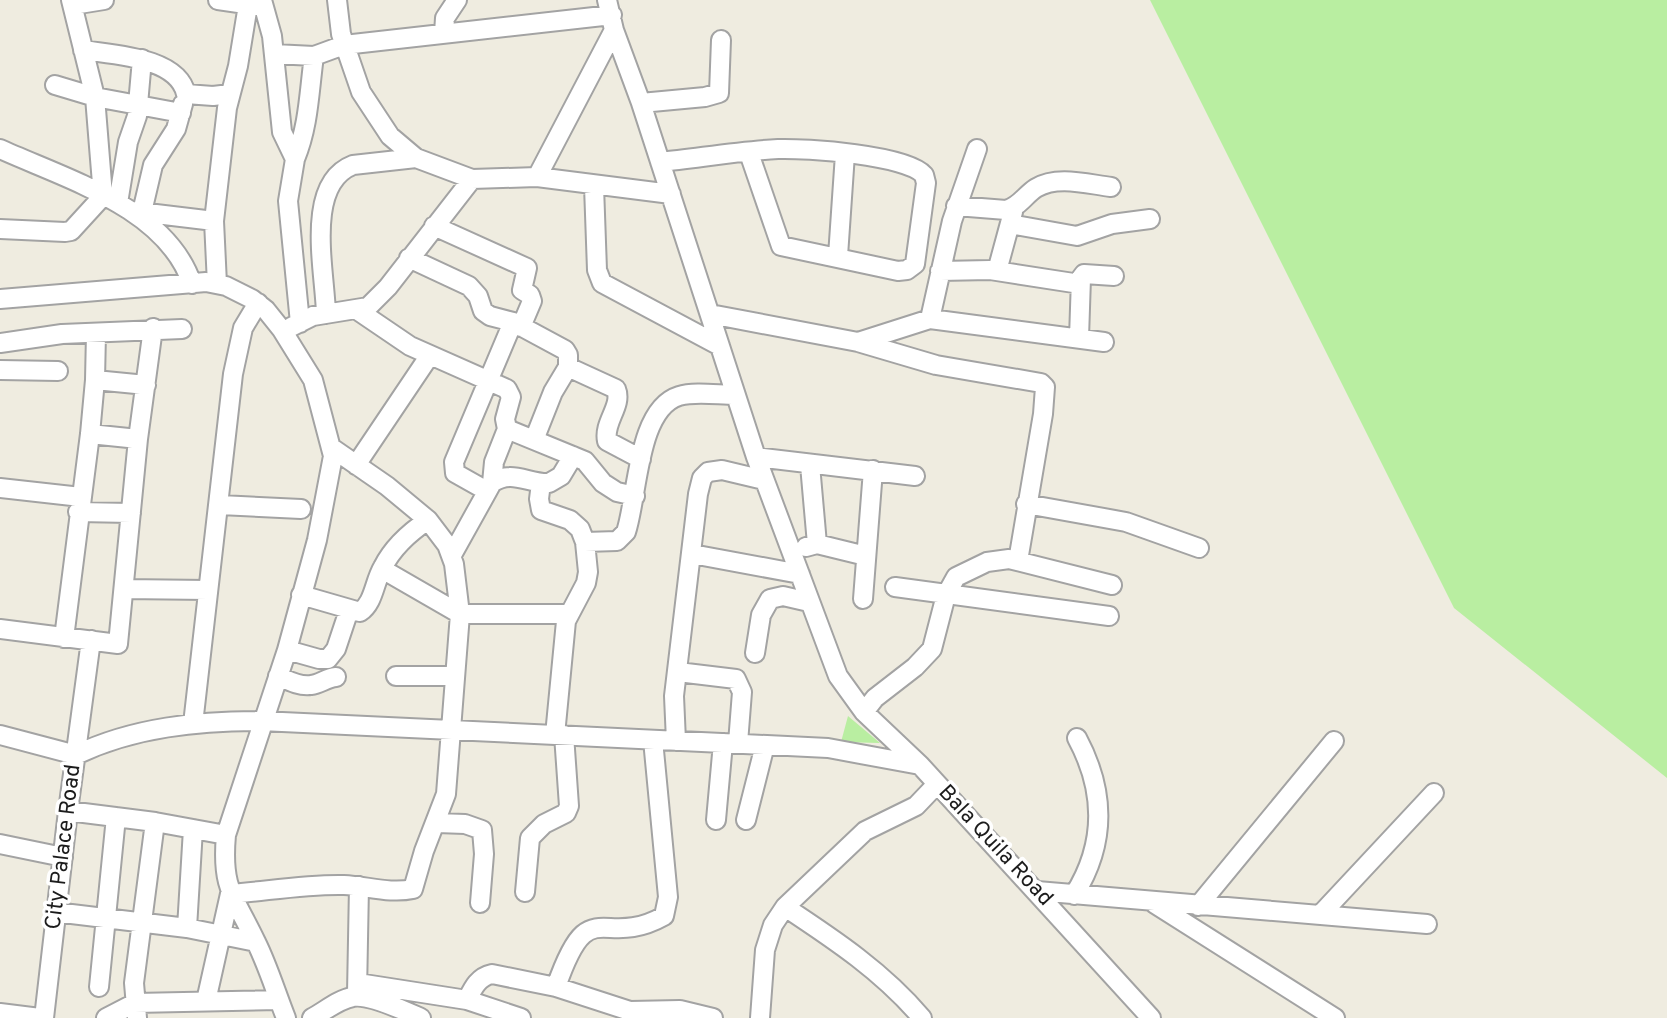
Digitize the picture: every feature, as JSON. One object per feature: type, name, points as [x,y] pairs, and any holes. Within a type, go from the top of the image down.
[{"type":"street","points":[[104,0],[72,2],[123,205]]},
{"type":"street","points":[[218,0],[258,4]]},
{"type":"street","points":[[337,0],[344,45],[366,102],[390,136],[416,158],[472,179],[537,177],[671,194]]},
{"type":"street","points":[[444,33],[445,18],[457,0]]},
{"type":"street","points":[[258,4],[274,54],[282,132],[295,159]]},
{"type":"street","points":[[217,284],[214,221],[230,94],[258,4]]},
{"type":"street","points":[[274,54],[314,56],[344,45],[611,15]]},
{"type":"street","points":[[537,177],[611,15]]},
{"type":"street","name":"Bala Quila Road","points":[[611,15],[756,457],[838,676],[864,712],[920,765],[1151,1018]]},
{"type":"street","points":[[641,103],[719,93],[721,40]]},
{"type":"street","points":[[0,229],[71,231],[123,205],[172,136],[186,94],[177,76],[142,59],[83,50]]},
{"type":"street","points":[[300,323],[288,201],[295,159],[305,132],[314,56]]},
{"type":"street","points":[[123,205],[128,142],[138,107],[142,59]]},
{"type":"street","points":[[55,85],[138,107],[181,113]]},
{"type":"street","points":[[186,94],[230,94]]},
{"type":"street","points":[[0,149],[123,205],[168,241],[184,262],[192,284]]},
{"type":"street","points":[[660,162],[781,149],[878,158],[920,170],[924,175],[925,195],[917,258],[912,268],[898,271],[838,256],[787,250],[781,246],[749,153]]},
{"type":"street","points":[[930,319],[956,206],[977,149]]},
{"type":"street","points":[[838,256],[845,154]]},
{"type":"street","points":[[326,314],[321,209],[329,188],[344,168],[416,158]]},
{"type":"street","points":[[282,330],[313,316],[368,307],[472,179]]},
{"type":"street","points":[[997,271],[1012,216],[1030,192],[1051,182],[1111,187]]},
{"type":"street","points":[[594,186],[597,270],[602,283],[720,346]]},
{"type":"street","points":[[123,205],[214,221]]},
{"type":"street","points":[[956,206],[998,211],[1077,236],[1112,224],[1150,219]]},
{"type":"street","points":[[434,226],[527,268],[522,290],[530,295],[532,301],[488,382],[465,431],[453,468],[459,477],[489,487]]},
{"type":"street","points":[[409,258],[469,286],[478,296],[483,311],[517,324],[565,350],[568,367],[553,392],[534,440]]},
{"type":"street","points":[[940,271],[997,271],[1080,284]]},
{"type":"street","points":[[1079,338],[1080,284],[1084,274],[1114,276]]},
{"type":"street","points":[[0,299],[192,284],[217,284],[235,290],[258,303],[282,330],[313,380],[332,448],[323,512],[287,650],[261,721],[226,835],[225,863],[230,894],[256,942],[282,1009],[206,1001],[106,1018]]},
{"type":"street","points":[[193,724],[236,357],[243,328],[258,303]]},
{"type":"street","points":[[357,310],[400,340],[511,392],[505,419],[507,429],[494,462],[489,487],[452,555]]},
{"type":"street","points":[[710,314],[858,342],[936,365],[1035,381],[1045,387],[1018,561]]},
{"type":"street","points":[[858,342],[930,319],[1104,342]]},
{"type":"street","points":[[0,629],[118,644],[138,439],[153,328]]},
{"type":"street","points":[[0,343],[51,335],[182,329]]},
{"type":"street","points":[[64,638],[90,434],[96,333]]},
{"type":"street","points":[[356,465],[430,355]]},
{"type":"street","points":[[568,367],[616,389],[618,397],[606,430],[607,441],[641,459]]},
{"type":"street","points":[[0,378],[0,370],[58,371]]},
{"type":"street","points":[[95,380],[146,385]]},
{"type":"street","points":[[585,542],[611,542],[622,537],[629,523],[651,422],[672,400],[681,395],[735,395]]},
{"type":"street","points":[[507,429],[585,461],[603,483],[635,496]]},
{"type":"street","points":[[90,434],[138,439]]},
{"type":"street","points":[[230,894],[321,886],[359,886],[394,891],[413,889],[446,794],[460,614],[452,555],[428,520],[332,448]]},
{"type":"street","points":[[489,487],[498,479],[514,476],[549,483],[561,476],[573,456]]},
{"type":"street","points":[[756,457],[915,476]]},
{"type":"street","points":[[810,465],[817,544]]},
{"type":"street","points":[[676,741],[674,696],[702,478],[708,472],[722,470],[764,480]]},
{"type":"street","points":[[863,599],[873,470]]},
{"type":"street","points":[[525,892],[530,838],[544,824],[566,813],[569,806],[560,735],[564,630],[568,614],[586,583],[588,572],[585,542],[577,524],[541,510],[541,483]]},
{"type":"street","points":[[0,488],[131,513]]},
{"type":"street","points":[[1026,504],[1126,522],[1153,529],[1199,548]]},
{"type":"street","points":[[220,505],[301,509]]},
{"type":"street","points":[[301,595],[349,610],[360,612],[367,608],[382,569],[403,540],[428,520]]},
{"type":"street","points":[[792,551],[817,544],[866,556]]},
{"type":"street","points":[[692,554],[800,574]]},
{"type":"street","points":[[864,712],[875,698],[915,667],[932,649],[946,595],[956,577],[1000,559],[1112,585]]},
{"type":"street","points":[[382,569],[460,614],[568,614]]},
{"type":"street","points":[[895,587],[1109,616]]},
{"type":"street","points":[[124,589],[208,590]]},
{"type":"street","points":[[755,653],[761,615],[770,599],[783,596],[809,602]]},
{"type":"street","points":[[287,650],[328,659],[336,649],[349,610]]},
{"type":"street","points":[[91,640],[76,755],[117,738],[193,724],[261,721],[828,748],[920,765]]},
{"type":"street","points":[[678,672],[736,679],[742,692],[716,820]]},
{"type":"street","points":[[278,676],[306,686],[336,677]]},
{"type":"street","points":[[396,676],[455,676]]},
{"type":"street","name":"City Palace Road","points":[[0,735],[76,755],[42,1018]]},
{"type":"street","points":[[1074,895],[1092,861],[1099,827],[1090,766],[1077,738]]},
{"type":"street","points":[[556,987],[573,945],[587,929],[642,925],[664,916],[667,909],[653,740]]},
{"type":"street","points":[[1198,906],[1334,741]]},
{"type":"street","points":[[746,820],[765,745]]},
{"type":"street","points":[[760,1018],[765,950],[773,925],[785,907],[865,831],[916,806],[937,784]]},
{"type":"street","points":[[1321,914],[1434,793]]},
{"type":"street","points":[[68,811],[226,835]]},
{"type":"street","points":[[99,987],[116,817]]},
{"type":"street","points":[[136,1011],[134,983],[155,822]]},
{"type":"street","points":[[437,823],[465,824],[482,830],[484,854],[480,903]]},
{"type":"street","points":[[187,928],[193,829]]},
{"type":"street","points":[[0,844],[63,857]]},
{"type":"street","points":[[357,989],[359,886]]},
{"type":"street","points":[[1037,891],[1427,924]]},
{"type":"street","points":[[206,1001],[230,894]]},
{"type":"street","points":[[1153,902],[1335,1018]]},
{"type":"street","points":[[785,907],[853,953],[886,980],[922,1018]]},
{"type":"street","points":[[55,912],[187,928],[256,942]]},
{"type":"street","points":[[467,1000],[477,983],[492,974],[556,987],[630,1011],[680,1010],[713,1018]]},
{"type":"street","points":[[357,989],[421,1018]]},
{"type":"street","points":[[312,1018],[357,989],[467,1000],[521,1018]]},
{"type":"street","points":[[0,1013],[42,1018]]},
{"type":"green space","points":[[1150,0],[1667,0],[1667,778],[1454,608]]},
{"type":"green space","points":[[848,716],[880,743],[841,742]]}]
